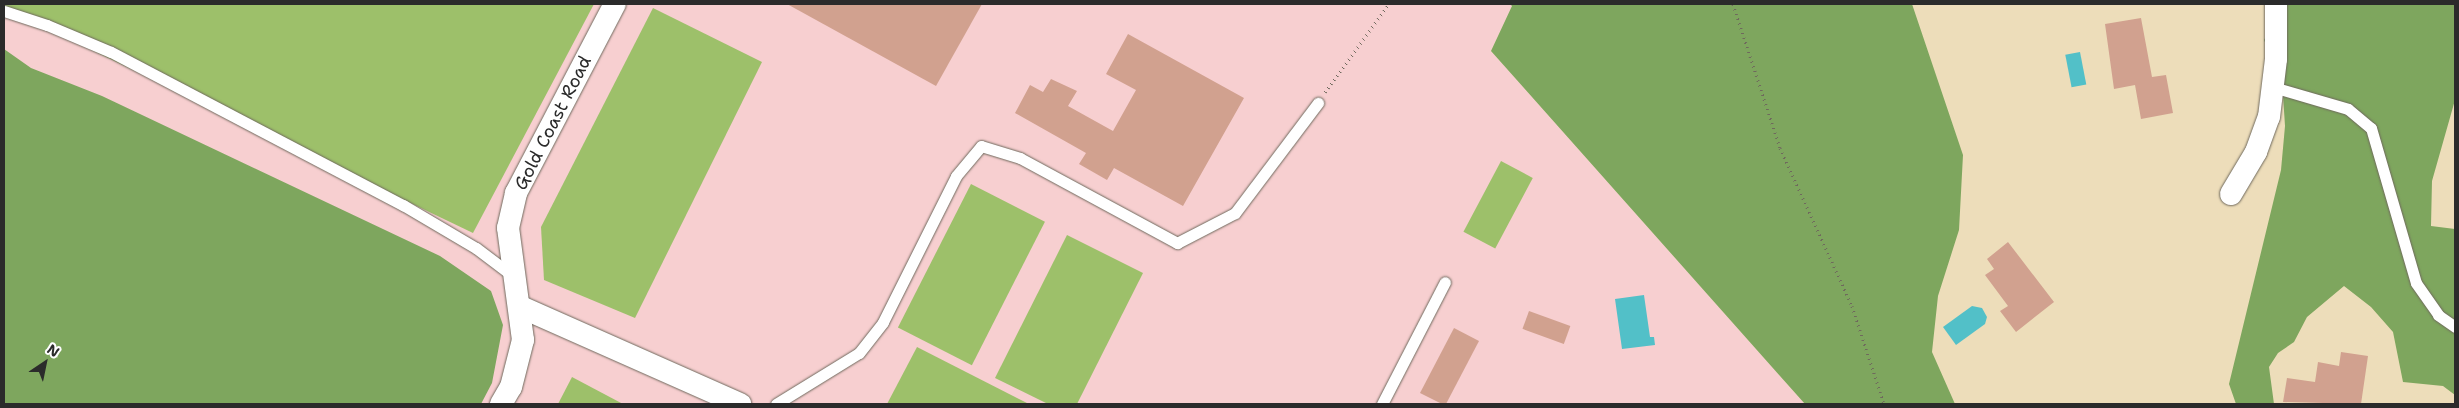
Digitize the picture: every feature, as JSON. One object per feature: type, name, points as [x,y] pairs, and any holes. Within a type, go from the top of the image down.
[{"type":"street","name":"Gold Coast Road","points":[[502,404],[511,386],[523,340],[508,228],[516,193],[616,4]]},
{"type":"street","points":[[2232,194],[2256,152],[2269,117],[2273,87],[2276,4]]},
{"type":"street","points":[[520,307],[740,404]]},
{"type":"lane","points":[[4,11],[47,24],[111,52],[403,205],[476,248],[514,278]]},
{"type":"lane","points":[[2273,87],[2348,109],[2371,128],[2416,284],[2438,315],[2455,327]]},
{"type":"lane","points":[[776,404],[859,353],[883,322],[956,176],[981,146],[1020,158],[1177,242],[1236,213],[1318,103]]},
{"type":"lane","points":[[1382,404],[1445,282]]},
{"type":"path","points":[[1318,103],[1389,4]]},
{"type":"path","points":[[1733,4],[1780,148],[1852,306],[1884,404]]},
{"type":"shaded area","points":[[4,4],[1513,4],[1491,51],[1805,404],[4,404]]},
{"type":"green space","points":[[4,4],[594,4],[473,233],[4,8]]},
{"type":"green space","points":[[1510,4],[1912,4],[1963,155],[1959,230],[1938,296],[1932,352],[1955,404],[1805,404],[1491,51],[1512,6]]},
{"type":"green space","points":[[2283,4],[2455,4],[2455,100],[2432,181],[2431,226],[2455,229],[2455,395],[2443,386],[2403,382],[2393,332],[2371,307],[2344,286],[2307,317],[2294,342],[2278,353],[2269,367],[2274,404],[2236,404],[2229,384],[2281,170],[2285,126],[2283,95],[2278,73],[2264,40]]},
{"type":"green space","points":[[653,8],[762,62],[635,318],[544,280],[541,227]]},
{"type":"green space","points":[[4,49],[31,68],[102,96],[440,256],[491,291],[503,325],[492,383],[481,404],[4,404]]},
{"type":"green space","points":[[1501,161],[1533,178],[1495,249],[1463,232]]},
{"type":"green space","points":[[971,184],[1045,222],[972,365],[898,327]]},
{"type":"green space","points":[[1067,235],[1143,273],[1077,404],[1048,404],[995,378]]},
{"type":"green space","points":[[917,347],[1029,404],[887,404]]},
{"type":"green space","points":[[572,377],[623,404],[558,404]]},
{"type":"water","points":[[2080,52],[2086,84],[2072,87],[2065,55]]},
{"type":"water","points":[[1644,295],[1650,337],[1654,337],[1655,345],[1622,349],[1615,299]]},
{"type":"water","points":[[1972,306],[1982,308],[1987,317],[1985,324],[1956,345],[1943,327]]},
{"type":"building","points":[[787,4],[982,4],[936,86]]},
{"type":"building","points":[[2141,18],[2152,77],[2166,75],[2173,113],[2141,119],[2135,85],[2114,89],[2105,24]]},
{"type":"building","points":[[1128,34],[1244,98],[1183,206],[1114,168],[1107,180],[1079,164],[1086,153],[1015,113],[1030,85],[1043,92],[1051,79],[1077,91],[1068,106],[1113,131],[1136,90],[1106,74]]},
{"type":"building","points":[[2008,242],[2054,302],[2016,332],[2000,311],[2008,306],[1985,275],[1994,269],[1987,259]]},
{"type":"building","points":[[1529,311],[1570,326],[1564,344],[1523,329]]},
{"type":"building","points":[[1454,328],[1479,341],[1446,404],[1442,404],[1420,393]]},
{"type":"building","points":[[2341,352],[2368,356],[2361,404],[2283,402],[2287,378],[2315,382],[2318,362],[2339,366]]}]
